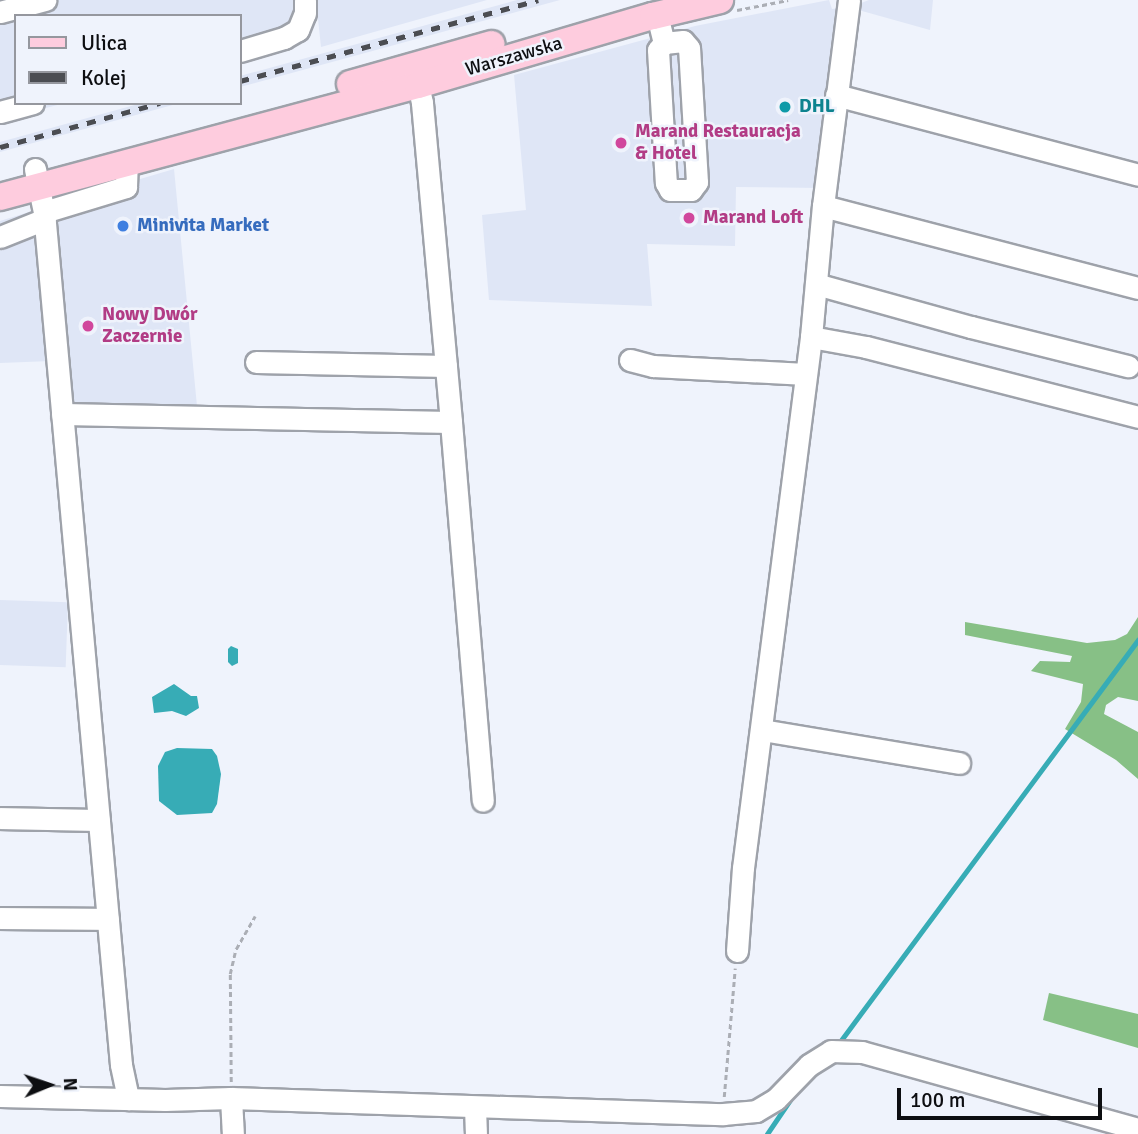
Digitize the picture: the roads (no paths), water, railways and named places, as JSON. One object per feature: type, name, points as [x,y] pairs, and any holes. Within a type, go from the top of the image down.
[{"type":"main road","name":"Warszawska","points":[[311,104],[655,7],[720,0]]},
{"type":"main road","name":"Warszawska","points":[[311,104],[418,85],[655,7]]},
{"type":"main road","points":[[0,178],[41,197],[127,163],[311,104]]},
{"type":"main road","points":[[0,197],[41,197],[311,104]]},
{"type":"street","points":[[0,12],[45,0]]},
{"type":"street","points":[[242,50],[284,38],[299,30],[305,13],[305,0]]},
{"type":"street","points":[[737,950],[743,868],[811,337],[823,206],[849,0]]},
{"type":"street","points":[[655,7],[664,43]]},
{"type":"street","points":[[685,41],[689,48],[697,182],[691,190],[670,190],[666,183],[658,50],[664,43],[685,41]]},
{"type":"street","points":[[418,85],[424,117],[452,422],[483,801]]},
{"type":"street","points":[[836,95],[1138,175]]},
{"type":"street","points":[[0,112],[26,105]]},
{"type":"street","points":[[0,237],[41,197]]},
{"type":"street","points":[[41,197],[121,1065],[128,1099]]},
{"type":"street","points":[[823,206],[1138,288]]},
{"type":"street","points":[[816,284],[971,327],[1128,366]]},
{"type":"street","points":[[811,337],[866,347],[1138,416]]},
{"type":"street","points":[[630,360],[653,366],[806,374]]},
{"type":"street","points":[[256,362],[446,366]]},
{"type":"street","points":[[62,414],[452,422]]},
{"type":"street","points":[[762,730],[959,763]]},
{"type":"street","points":[[0,818],[99,821]]},
{"type":"street","points":[[0,918],[108,919]]},
{"type":"street","points":[[0,1097],[231,1098],[723,1114],[757,1111],[776,1099],[809,1065],[831,1051],[862,1052],[1138,1129]]},
{"type":"street","points":[[231,1098],[233,1134]]},
{"type":"street","points":[[475,1107],[476,1134]]},
{"type":"water","points":[[231,646],[238,649],[238,663],[232,666],[228,662],[228,649]]},
{"type":"water","points":[[174,684],[191,696],[197,696],[199,708],[186,716],[172,711],[154,713],[152,697]]},
{"type":"water","points":[[177,748],[212,749],[217,756],[221,774],[217,804],[212,813],[177,815],[159,801],[158,766],[165,752]]},
{"type":"waterway","points":[[839,1043],[1138,640]]},
{"type":"waterway","points":[[767,1134],[790,1100]]},
{"type":"railway","points":[[242,80],[538,0]]},
{"type":"railway","points":[[0,147],[153,105]]},
{"type":"place","name":"DHL","points":[[785,107]]},
{"type":"place","name":"Marand Restauracja & Hotel","points":[[621,143]]},
{"type":"place","name":"Marand Loft","points":[[689,218]]},
{"type":"place","name":"Minivita Market","points":[[123,226]]},
{"type":"place","name":"Nowy Dwór Zaczernie","points":[[88,326]]}]
